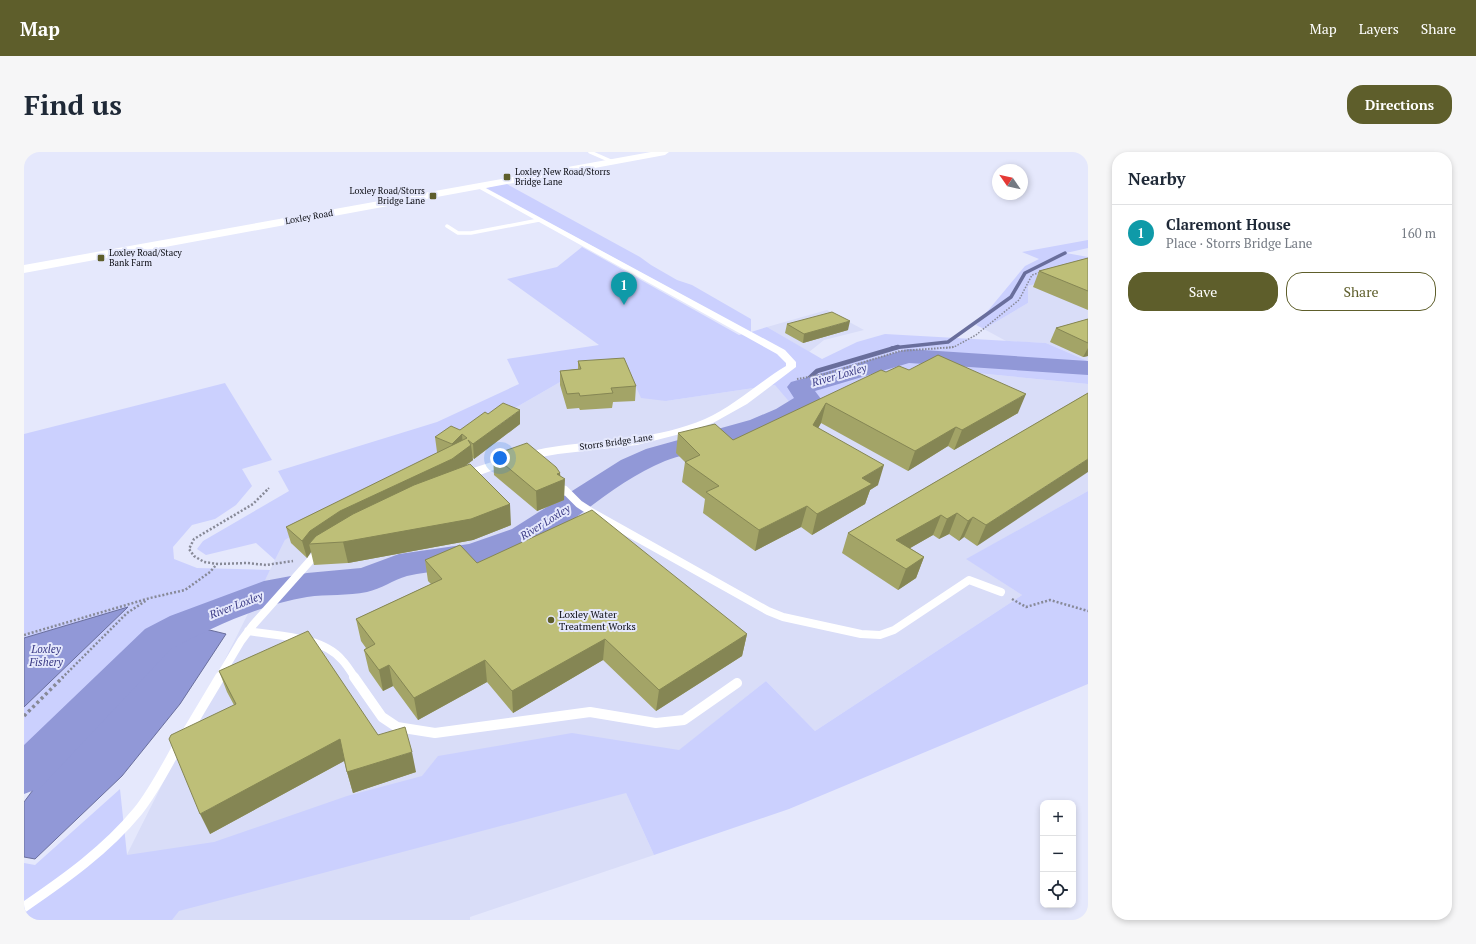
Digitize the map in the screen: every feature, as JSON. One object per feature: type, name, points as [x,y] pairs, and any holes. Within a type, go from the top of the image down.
[{"type":"main road","name":"Loxley Road","points":[[24,269],[665,152]]},
{"type":"street","name":"Storrs Bridge Lane","points":[[453,481],[467,474],[515,458],[534,457],[558,450],[637,441],[684,430],[709,421],[743,402],[769,381],[792,367],[791,362],[781,352],[478,186]]},
{"type":"lane","points":[[590,152],[613,162]]},
{"type":"lane","points":[[447,226],[458,232],[471,233],[539,220]]},
{"type":"lane","points":[[554,478],[568,494],[593,513],[768,611],[783,617],[861,634],[880,635],[894,630],[969,580],[1001,592]]},
{"type":"lane","points":[[24,906],[74,873],[108,843],[137,812],[165,769],[248,631],[290,583],[323,549]]},
{"type":"lane","points":[[248,631],[315,642],[328,648],[342,659],[382,717],[397,727],[435,733],[590,712],[656,723],[684,720],[737,683]]},
{"type":"path","points":[[802,378],[825,374],[900,351],[954,346],[976,335],[1019,300],[1032,275],[1045,271]]},
{"type":"path","points":[[269,488],[253,504],[194,539],[190,549],[194,556],[204,562],[218,564],[247,563],[266,565],[295,560]]},
{"type":"path","points":[[24,635],[150,598],[185,590],[210,572],[218,564]]},
{"type":"path","points":[[1001,592],[1026,607],[1050,600],[1088,611]]},
{"type":"path","points":[[24,716],[127,613],[150,598]]},
{"type":"shaded area","points":[[505,183],[640,257],[677,280],[692,285],[751,319],[751,332],[767,327],[822,359],[857,342],[885,334],[1046,343],[1088,361],[1088,384],[966,372],[798,412],[775,385],[666,401],[641,398],[628,369],[581,370],[285,540],[275,560],[256,543],[206,555],[197,549],[203,541],[289,491],[278,471],[437,422],[519,384],[507,359],[599,345],[507,279],[557,267],[582,247],[739,335],[750,332],[486,188]]},
{"type":"shaded area","points":[[1088,240],[1088,248],[1066,253],[1088,257],[1088,270],[1028,286],[1028,303],[984,329],[976,325],[1025,266],[1039,259],[1022,252]]},
{"type":"shaded area","points":[[1088,270],[1088,361],[1046,343],[1006,341],[984,329],[1028,303],[1028,286]]},
{"type":"shaded area","points":[[827,310],[864,330],[824,340],[809,352],[767,327]]},
{"type":"shaded area","points":[[628,369],[666,401],[775,385],[966,372],[1088,384],[1088,491],[967,559],[1022,595],[815,731],[766,681],[626,793],[654,855],[470,917],[470,920],[94,920],[285,540],[581,370]]},
{"type":"shaded area","points":[[225,383],[272,460],[242,469],[252,486],[236,505],[215,519],[192,525],[173,547],[174,559],[197,568],[270,570],[259,593],[161,628],[86,709],[24,790],[24,707],[127,608],[24,638],[24,434]]},
{"type":"shaded area","points":[[1088,491],[1088,684],[789,809],[654,855],[626,793],[179,911],[172,920],[24,920],[24,863],[35,865],[120,789],[127,855],[214,842],[347,796],[422,776],[438,756],[572,733],[679,750],[766,681],[815,731],[1022,595],[966,559]]},
{"type":"water","name":"Loxley Fishery","points":[[128,607],[24,707],[24,638]]},
{"type":"water","points":[[193,626],[226,634],[180,704],[122,776],[35,859],[24,857],[24,802],[59,755],[118,692]]},
{"type":"building","points":[[1088,258],[1088,291],[1039,271]]},
{"type":"building","points":[[832,312],[850,321],[804,334],[787,324]]},
{"type":"building","points":[[1088,319],[1088,343],[1056,328]]},
{"type":"building","points":[[938,355],[1026,394],[962,430],[956,427],[915,451],[826,403],[813,425],[884,465],[862,478],[872,484],[817,514],[807,506],[759,530],[706,492],[719,486],[685,462],[700,455],[678,433],[715,424],[733,440],[881,370],[886,372],[899,366],[909,370]]},
{"type":"building","points":[[624,358],[636,386],[611,388],[613,393],[580,396],[579,393],[567,394],[560,371],[581,369],[578,361]]},
{"type":"building","points":[[1088,393],[1088,459],[986,525],[973,517],[968,521],[957,513],[947,519],[941,515],[896,540],[924,557],[906,569],[848,533]]},
{"type":"building","points":[[503,403],[520,410],[473,444],[468,440],[471,445],[452,459],[340,511],[310,531],[302,541],[286,527],[467,438],[462,434],[452,444],[435,437],[451,426],[460,430],[485,412],[488,414]]},
{"type":"building","points":[[527,443],[556,467],[560,473],[557,474],[565,479],[536,491],[493,455]]},
{"type":"building","points":[[470,464],[510,504],[471,519],[343,542],[309,544],[316,536],[353,514],[414,485]]},
{"type":"building","name":"Loxley Water Treatment Works","points":[[592,510],[747,634],[659,690],[605,639],[512,691],[485,660],[414,698],[389,665],[379,670],[364,650],[375,644],[356,619],[442,579],[425,560],[460,545],[477,563]]},
{"type":"building","points":[[308,631],[378,735],[405,727],[412,752],[347,772],[340,739],[200,814],[169,739],[171,735],[236,704],[219,671]]},
{"type":"waterway","points":[[896,348],[948,342],[1011,297],[1025,273],[1065,253]]},
{"type":"waterway","points":[[892,348],[896,348]]},
{"type":"waterway","points":[[800,387],[817,371],[896,348]]},
{"type":"waterway","name":"River Loxley","points":[[24,774],[158,639],[183,626],[264,594],[307,585],[366,580],[399,566],[473,555],[524,537],[631,466],[656,455],[760,426],[786,415],[800,407],[808,399],[800,387],[908,356],[1088,368]]},
{"type":"place","name":"Loxley New Road/Storrs Bridge Lane","points":[[507,177]]},
{"type":"place","name":"Loxley Road/Storrs Bridge Lane","points":[[433,196]]},
{"type":"place","name":"Loxley Road/Stacy Bank Farm","points":[[101,258]]},
{"type":"place","name":"Claremont House","points":[[624,305]]},
{"type":"place","name":"Loxley Water Treatment Works","points":[[551,620]]}]
